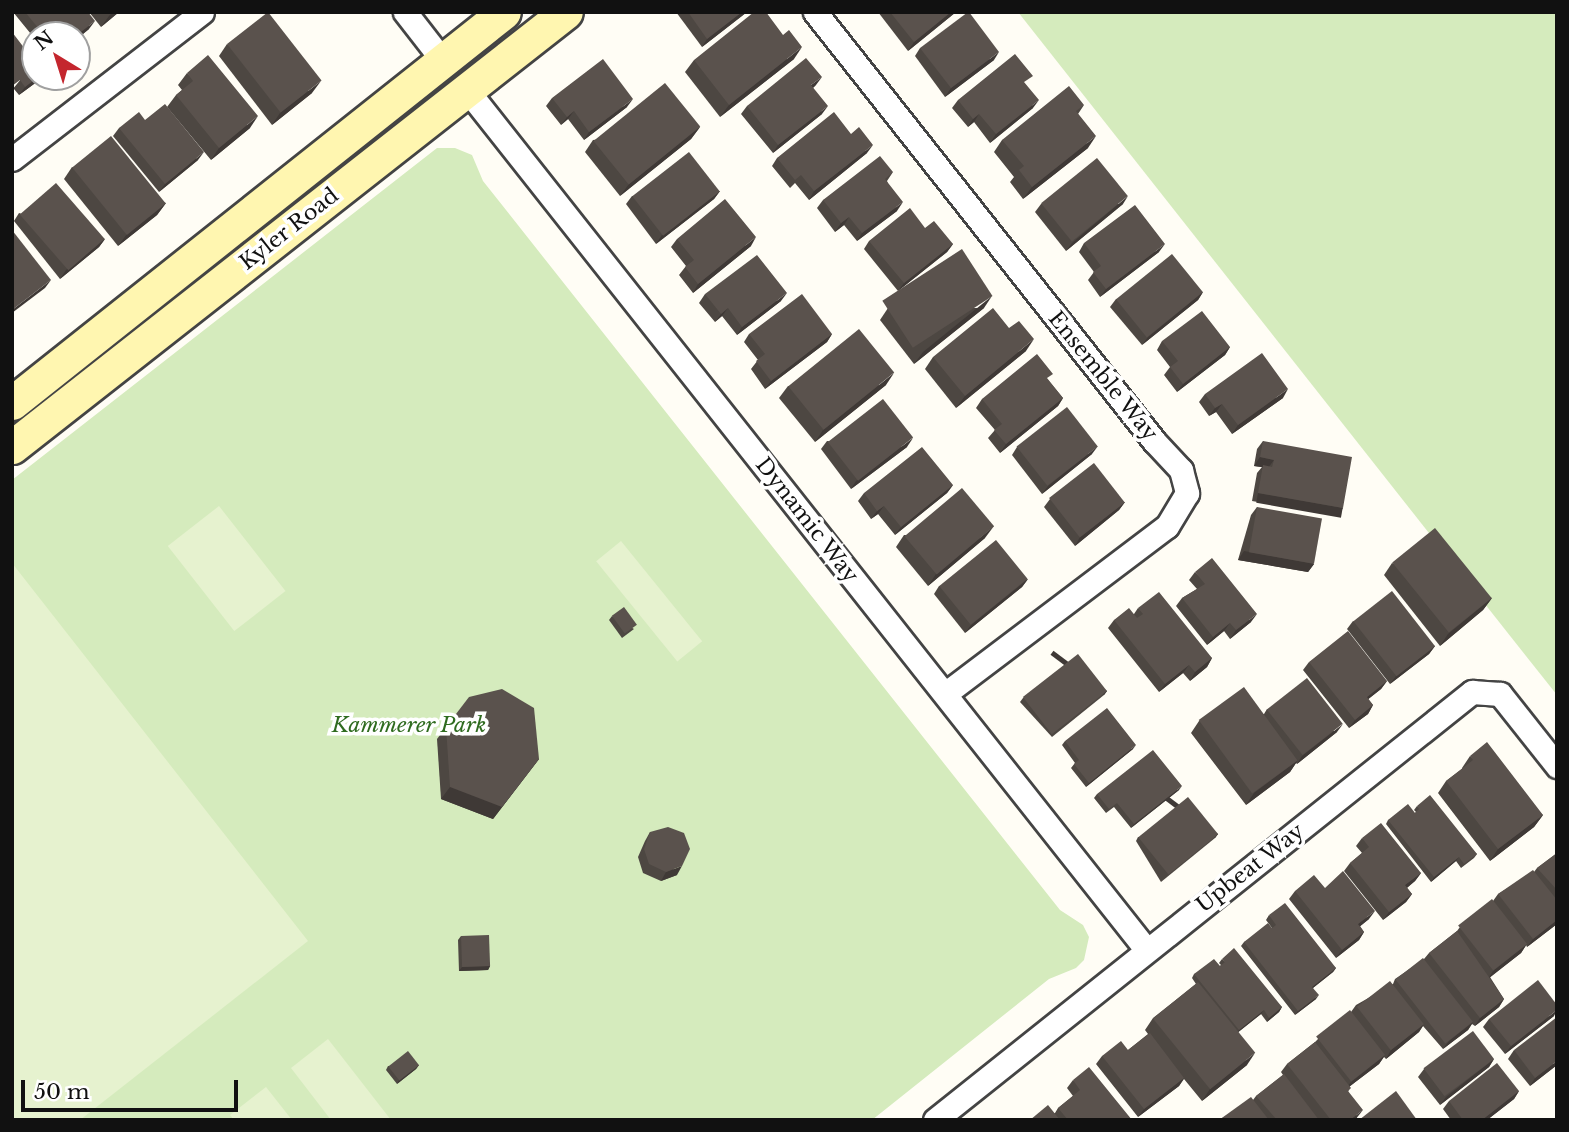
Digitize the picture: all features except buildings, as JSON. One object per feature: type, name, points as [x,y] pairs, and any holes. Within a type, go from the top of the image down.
[{"type":"street","points":[[12,159],[202,12]]},
{"type":"street","points":[[228,277],[286,212],[436,92],[444,77],[443,61],[405,12]]},
{"type":"street","name":"Kyler Road","points":[[12,403],[504,12]]},
{"type":"street","points":[[467,90],[470,71],[481,56],[534,12]]},
{"type":"street","name":"Kyler Road","points":[[12,447],[566,12]]},
{"type":"street","name":"Ensemble Way","points":[[815,12],[1154,441],[1181,470],[1187,493],[1167,526],[945,695]]},
{"type":"street","name":"Dynamic Way","points":[[467,90],[1146,949]]},
{"type":"street","name":"Upbeat Way","points":[[934,1120],[1472,692],[1500,694],[1557,766]]},
{"type":"green space","points":[[1018,12],[1557,12],[1557,695],[1507,632]]},
{"type":"green space","name":"Kammerer Park","points":[[437,148],[455,148],[472,155],[483,181],[1060,910],[1083,925],[1089,937],[1084,960],[1076,968],[1049,979],[872,1120],[12,1120],[12,480]]},
{"type":"green space","points":[[219,506],[285,591],[234,631],[168,546]]},
{"type":"green space","points":[[621,541],[702,641],[677,661],[596,561]]},
{"type":"green space","points":[[12,563],[308,941],[80,1120],[12,1120]]},
{"type":"green space","points":[[328,1039],[391,1120],[331,1120],[291,1068]]},
{"type":"green space","points":[[266,1087],[292,1120],[234,1120],[230,1115]]}]
